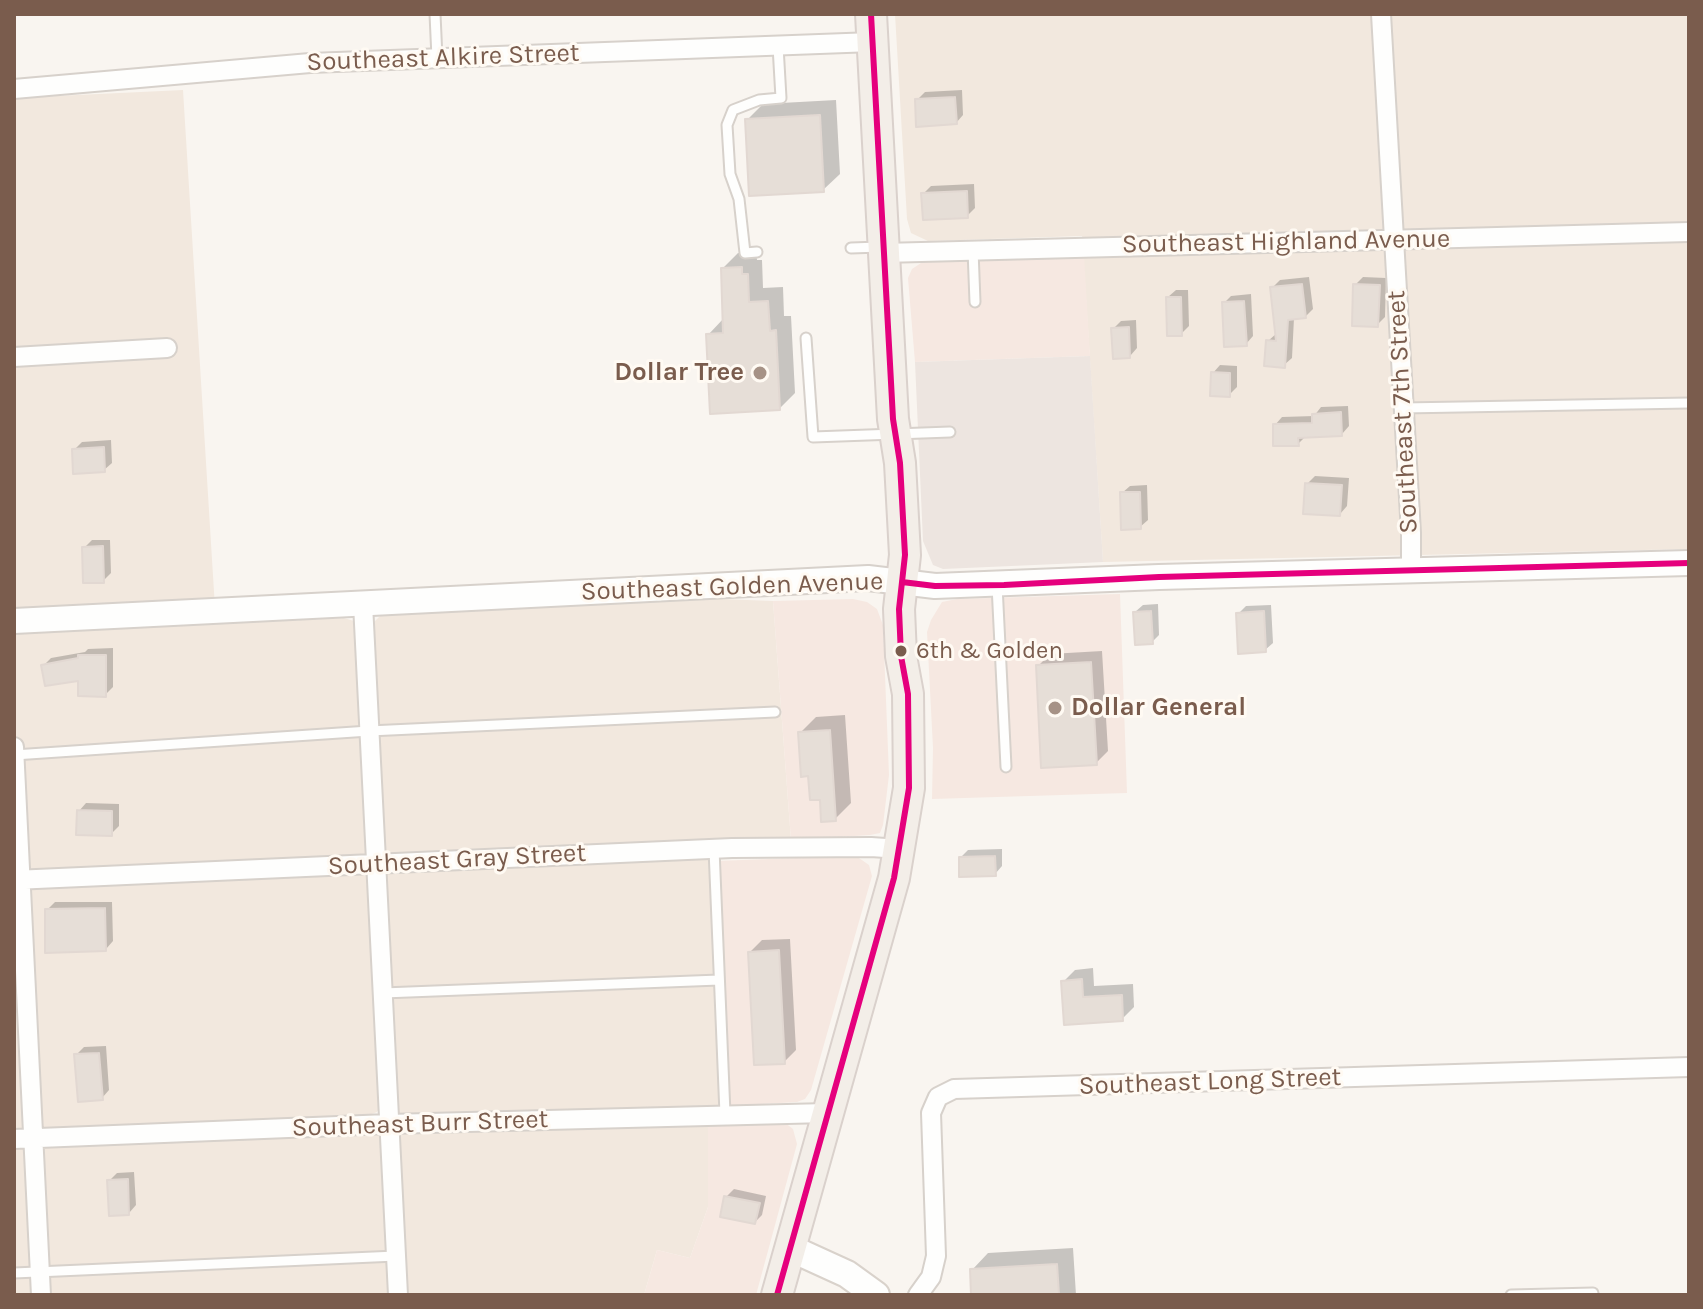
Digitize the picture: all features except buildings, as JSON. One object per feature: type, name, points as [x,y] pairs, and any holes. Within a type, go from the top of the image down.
[{"type":"main road","points":[[777,1295],[900,849],[909,788],[908,694],[901,656],[899,609],[905,555],[883,250],[872,28]]},
{"type":"main road","points":[[790,1248],[847,1274],[876,1295]]},
{"type":"street","name":"Southeast 7th Street","points":[[1381,14],[1411,570]]},
{"type":"street","name":"Southeast Alkire Street","points":[[14,89],[310,63],[778,46],[872,28]]},
{"type":"street","name":"Southeast Highland Avenue","points":[[883,250],[1689,232]]},
{"type":"street","points":[[14,357],[167,348]]},
{"type":"street","name":"Southeast Golden Avenue","points":[[14,621],[868,578],[935,586],[997,585],[1159,577],[1689,563]]},
{"type":"street","points":[[363,604],[398,1295]]},
{"type":"street","points":[[14,747],[17,880],[41,1295]]},
{"type":"street","name":"Southeast Gray Street","points":[[17,880],[714,849],[900,849]]},
{"type":"street","name":"Southeast Long Street","points":[[918,1295],[931,1277],[936,1256],[931,1113],[938,1097],[954,1089],[1689,1067]]},
{"type":"street","name":"Southeast Burr Street","points":[[14,1139],[388,1124],[827,1113]]},
{"type":"lane","points":[[435,14],[437,58]]},
{"type":"lane","points":[[757,252],[745,253],[739,199],[730,174],[727,125],[733,110],[759,100],[781,98],[778,46]]},
{"type":"lane","points":[[851,248],[883,250]]},
{"type":"lane","points":[[973,250],[975,302]]},
{"type":"lane","points":[[806,338],[813,437],[950,432]]},
{"type":"lane","points":[[1403,408],[1689,403]]},
{"type":"lane","points":[[997,585],[1006,767]]},
{"type":"lane","points":[[14,755],[369,731],[775,712]]},
{"type":"lane","points":[[714,849],[725,1114]]},
{"type":"lane","points":[[383,993],[719,980]]},
{"type":"lane","points":[[14,1273],[396,1256]]},
{"type":"lane","points":[[1511,1295],[1593,1293]]},
{"type":"shaded area","points":[[895,14],[1689,14],[1689,549],[1103,562],[1082,236],[928,241],[911,233],[907,219]]},
{"type":"shaded area","points":[[183,90],[216,624],[344,618],[354,621],[358,630],[381,1105],[377,1112],[367,1116],[14,1130],[14,98]]},
{"type":"shaded area","points":[[1084,254],[1090,356],[915,362],[908,278],[912,269],[921,263],[931,260]]},
{"type":"shaded area","points":[[1090,356],[1103,562],[943,569],[933,565],[923,541],[915,362]]},
{"type":"shaded area","points":[[1120,594],[1127,793],[932,799],[933,748],[927,632],[942,602]]},
{"type":"shaded area","points":[[695,598],[773,601],[791,840],[715,842],[729,1123],[708,1125],[708,1207],[690,1258],[657,1250],[644,1295],[14,1295],[14,1149],[400,1134],[372,632],[374,622],[381,615]]},
{"type":"shaded area","points":[[853,599],[867,602],[877,609],[883,625],[889,775],[883,825],[880,833],[870,835],[791,840],[773,601]]},
{"type":"shaded area","points":[[849,856],[869,865],[872,876],[811,1090],[805,1099],[797,1102],[728,1106],[716,861]]},
{"type":"shaded area","points":[[784,1122],[793,1129],[797,1144],[756,1295],[644,1295],[657,1250],[690,1258],[708,1207],[708,1125]]},
{"type":"transit line","points":[[777,1295],[894,878],[909,788],[908,694],[901,656],[899,609],[905,555],[900,463],[893,419],[871,14]]},
{"type":"transit line","points":[[902,582],[935,586],[1004,585],[1159,577],[1689,563]]},
{"type":"place","name":"Dollar Tree","points":[[760,373]]},
{"type":"place","name":"6th & Golden","points":[[901,651]]},
{"type":"place","name":"Dollar General","points":[[1055,708]]}]
